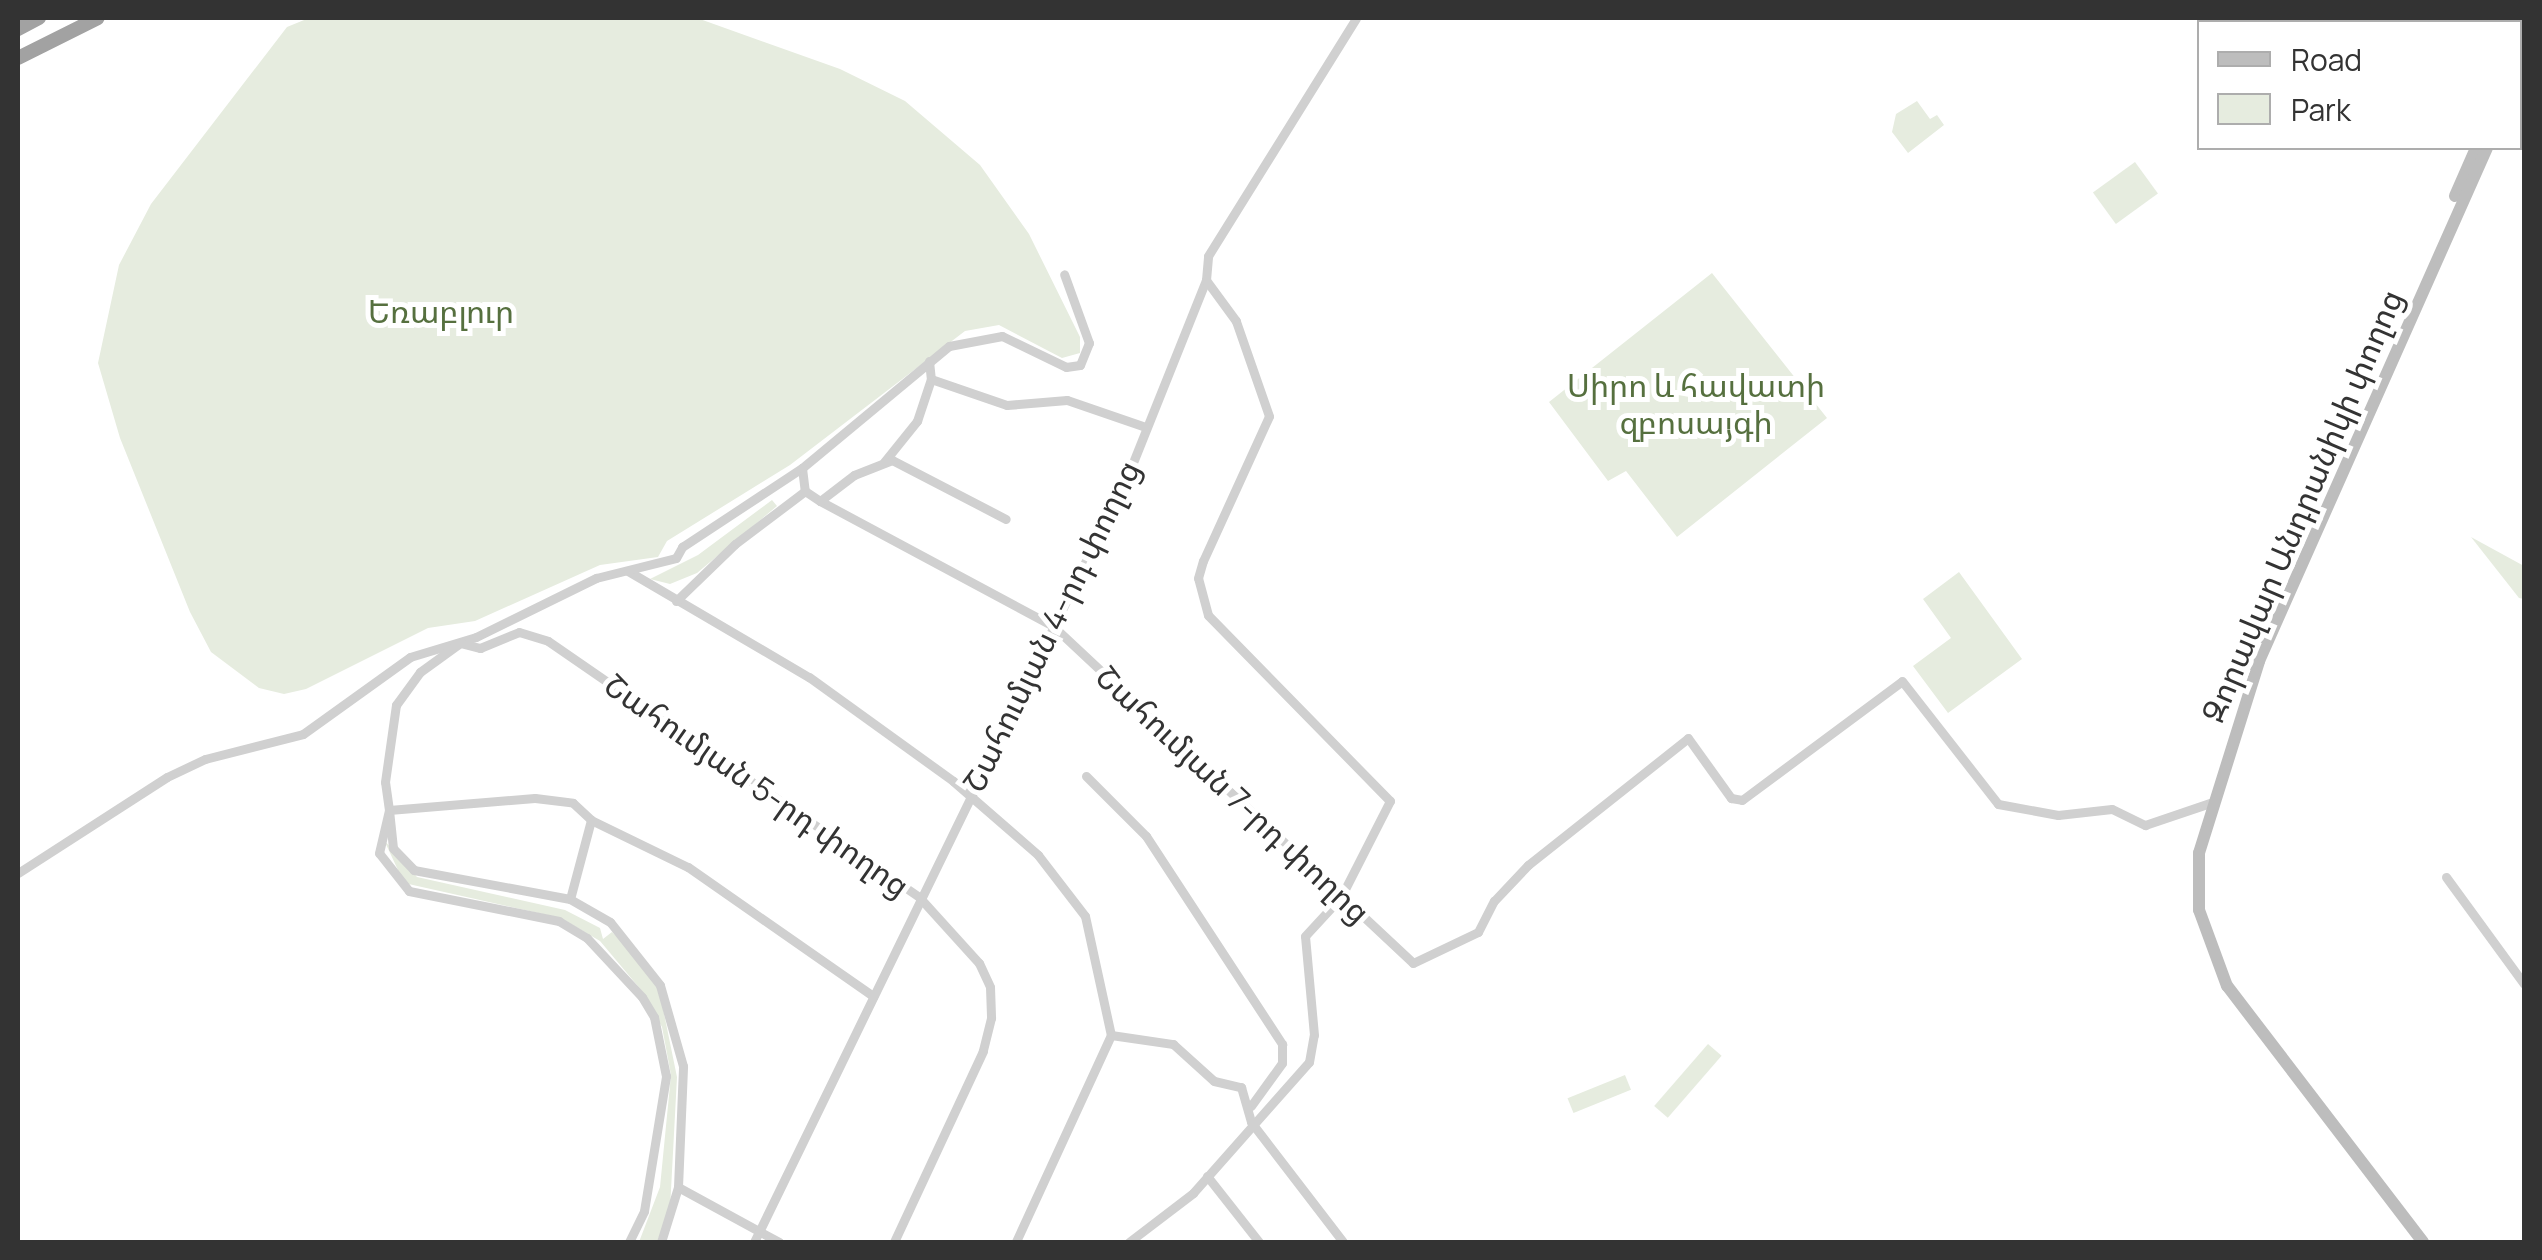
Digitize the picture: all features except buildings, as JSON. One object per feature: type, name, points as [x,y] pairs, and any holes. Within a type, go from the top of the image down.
[{"type":"highway","points":[[18,29],[39,18]]},
{"type":"highway","points":[[18,58],[98,18]]},
{"type":"main road","name":"Զորավար Անդրանիկի փողոց","points":[[2419,1242],[2278,1068],[2212,970],[2195,911],[2194,853],[2258,650],[2475,150]]},
{"type":"main road","name":"Զորավար Անդրանիկի փողոց","points":[[2207,804],[2259,661],[2486,150]]},
{"type":"street","name":"Շահումյան 4-րդ փողոց","points":[[754,1242],[1146,427],[1206,280],[1208,256],[1356,18]]},
{"type":"street","points":[[661,1242],[678,1187],[683,1066],[674,1020],[640,954],[610,922],[570,899],[414,870],[393,848],[385,782],[396,705],[420,672],[460,643],[580,584],[676,558],[682,547],[802,468],[929,361],[960,342],[1002,336],[1066,368],[1080,365],[1089,344],[1064,274]]},
{"type":"street","points":[[1129,1242],[1207,1176],[1251,1122],[1309,1062],[1314,1035],[1305,936],[1340,897],[1390,801],[1237,650],[1208,614],[1200,593],[1202,562],[1269,416],[1236,321],[1206,280]]},
{"type":"street","points":[[820,502],[882,463],[918,421],[930,379],[929,361]]},
{"type":"street","points":[[930,379],[1007,405],[1067,400],[1146,427]]},
{"type":"street","points":[[882,463],[923,474],[1006,519]]},
{"type":"street","points":[[676,601],[735,544],[806,491],[802,468]]},
{"type":"street","name":"Շահումյան 7-րդ փողոց","points":[[806,491],[1053,626],[1413,963],[1478,932],[1528,865],[1688,738],[1732,798],[1742,800],[1902,681],[1998,804],[2058,815],[2112,809],[2145,825],[2207,804]]},
{"type":"street","points":[[625,570],[809,677],[968,796],[1038,855],[1085,916],[1111,1035],[1016,1242]]},
{"type":"street","name":"Շահումյան 5-րդ փողոց","points":[[460,643],[480,648],[519,632],[548,641],[920,898],[980,963],[990,987],[991,1018],[982,1051],[894,1242]]},
{"type":"street","points":[[18,872],[167,777],[205,760],[302,734],[410,657],[460,643]]},
{"type":"street","points":[[1086,776],[1146,836],[1282,1044],[1282,1063],[1251,1106]]},
{"type":"street","points":[[389,810],[559,799],[591,820],[688,867],[873,996]]},
{"type":"street","points":[[389,810],[379,853],[398,886],[558,921],[587,938],[654,1018],[666,1076],[644,1211],[629,1242]]},
{"type":"street","points":[[570,899],[591,820]]},
{"type":"street","points":[[2446,878],[2524,984]]},
{"type":"street","points":[[1111,1035],[1174,1044],[1214,1081],[1240,1087],[1251,1106],[1251,1122],[1343,1242]]},
{"type":"street","points":[[1207,1176],[1259,1242]]},
{"type":"street","points":[[678,1187],[780,1242]]},
{"type":"green space","name":"Եռաբլուր","points":[[309,18],[697,18],[840,69],[905,101],[980,165],[1029,234],[1080,337],[1080,353],[1062,358],[999,325],[965,331],[790,465],[667,541],[658,557],[600,565],[475,621],[428,628],[306,689],[284,694],[259,688],[211,652],[190,612],[120,438],[98,363],[119,265],[151,204],[287,27]]},
{"type":"green space","points":[[1917,101],[1930,119],[1937,115],[1944,125],[1908,153],[1892,132],[1896,114]]},
{"type":"green space","points":[[2135,162],[2158,194],[2116,224],[2093,193]]},
{"type":"green space","name":"Սիրո և հավատի զբոսայգի","points":[[1712,273],[1827,418],[1677,537],[1626,471],[1608,481],[1549,402]]},
{"type":"green space","points":[[772,500],[777,506],[697,573],[670,584],[650,579],[698,555]]},
{"type":"green space","points":[[2471,537],[2524,566],[2524,599],[2519,598]]},
{"type":"green space","points":[[1959,572],[2022,659],[1948,713],[1913,666],[1951,638],[1923,599]]},
{"type":"green space","points":[[384,840],[417,877],[565,910],[600,928],[603,939],[612,932],[642,960],[659,989],[677,1077],[670,1209],[657,1242],[639,1242],[660,1187],[671,1075],[662,1027],[642,991],[600,941],[561,918],[404,883]]},
{"type":"green space","points":[[1708,1044],[1722,1056],[1668,1118],[1654,1106]]},
{"type":"green space","points":[[1625,1075],[1631,1090],[1574,1113],[1568,1098]]}]
